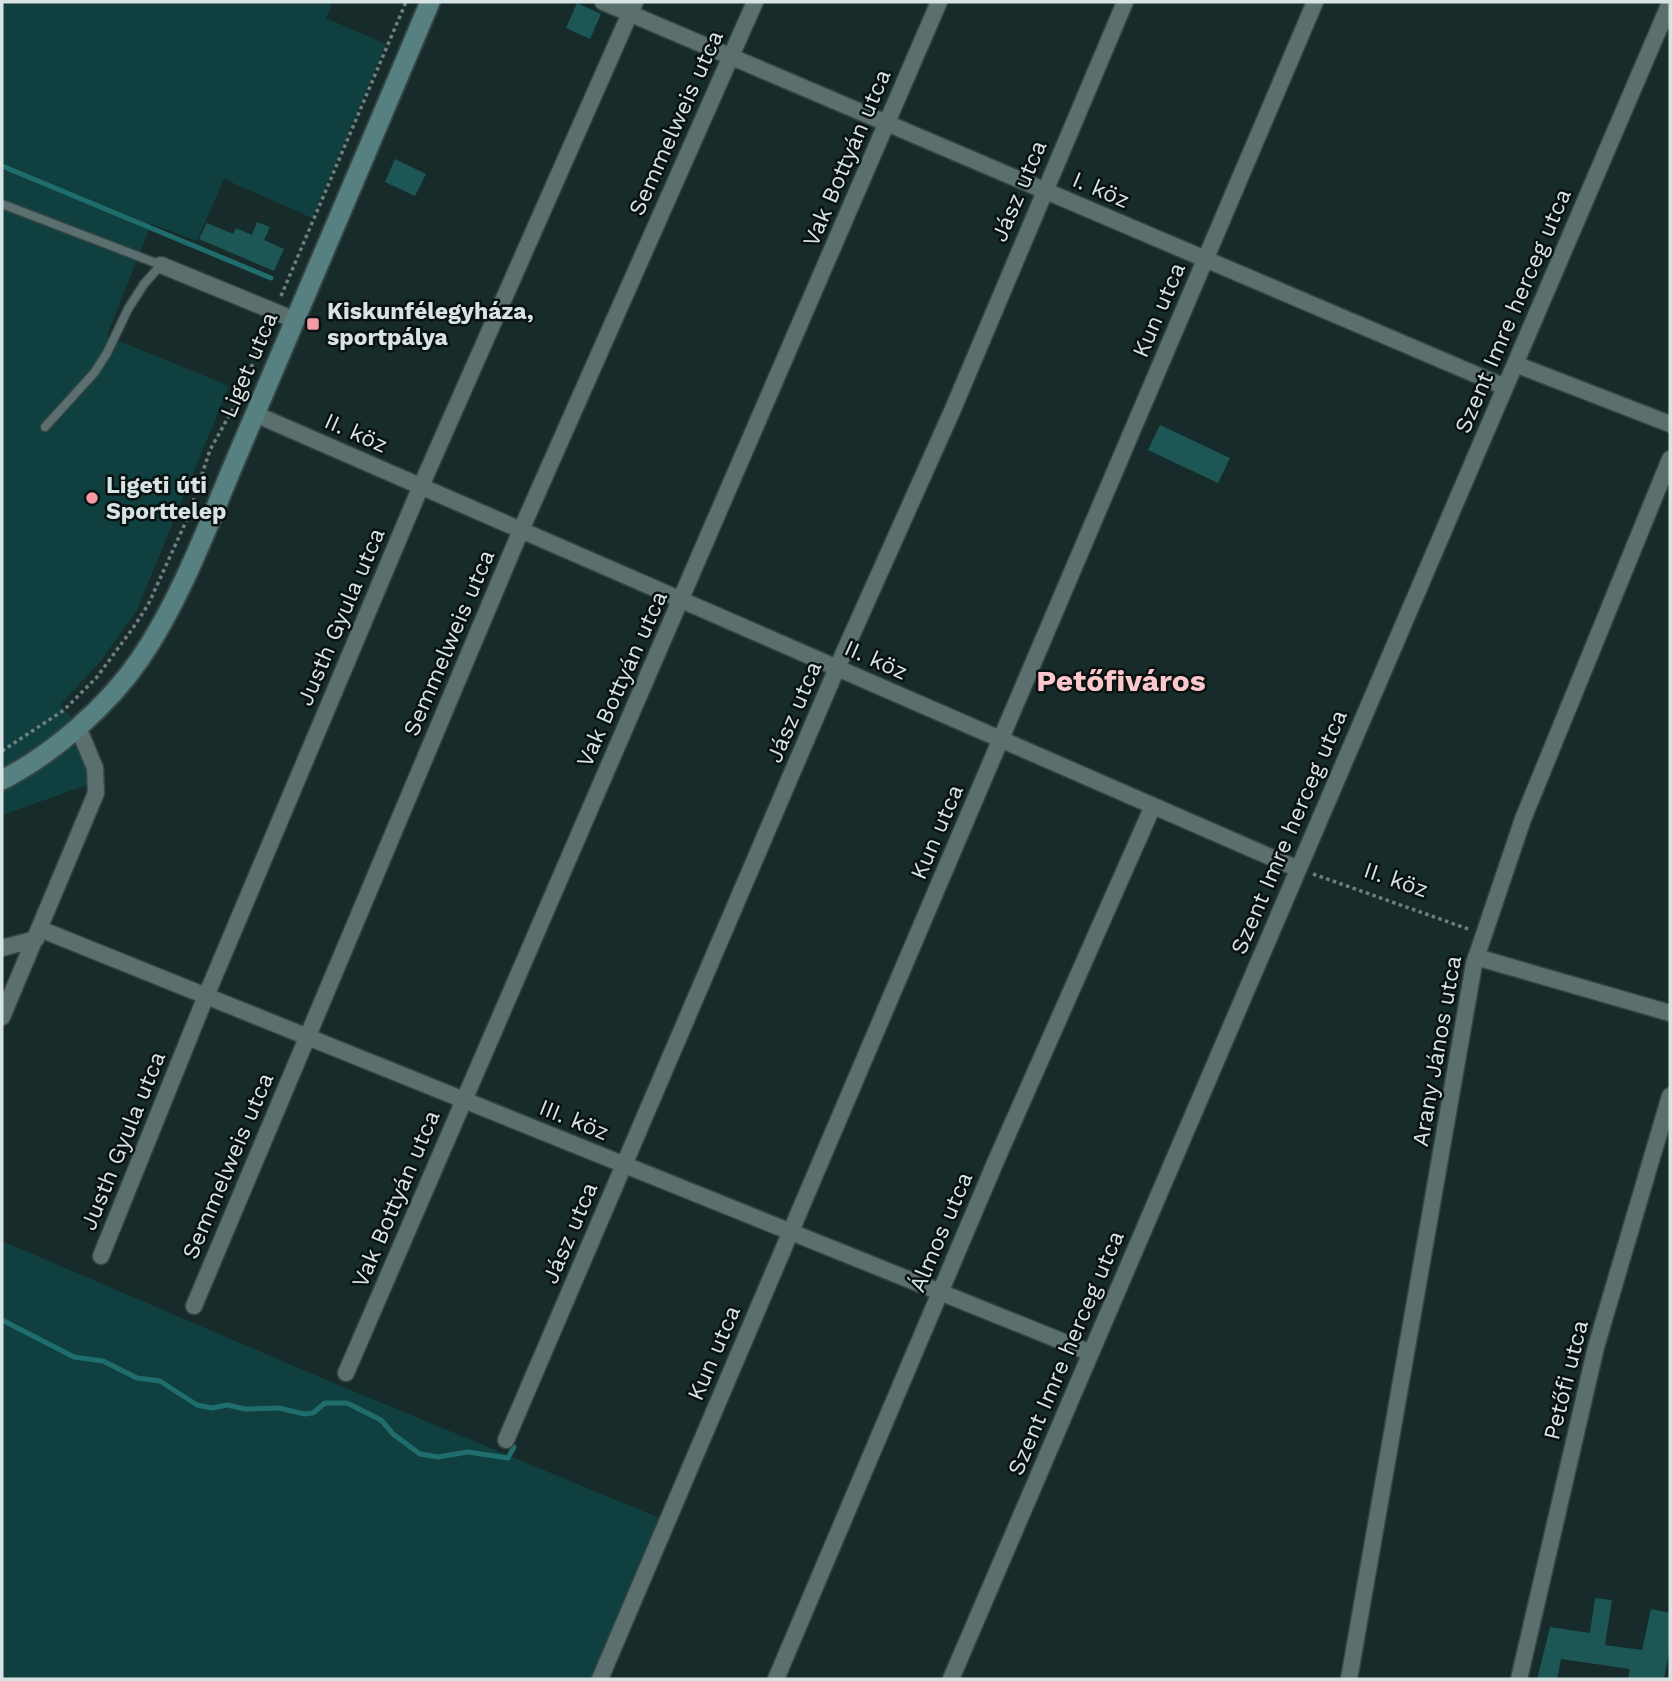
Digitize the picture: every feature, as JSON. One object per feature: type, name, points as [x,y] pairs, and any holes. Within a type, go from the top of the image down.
[{"type":"main road","name":"Liget utca","points":[[2,780],[78,727],[102,705],[138,662],[165,618],[430,2]]},
{"type":"street","name":"I. köz","points":[[603,2],[633,8],[731,56],[1505,387]]},
{"type":"street","name":"Semmelweis utca","points":[[194,1306],[522,530],[755,2]]},
{"type":"street","name":"Vak Bottyán utca","points":[[346,1374],[939,2]]},
{"type":"street","name":"Jász utca","points":[[506,1440],[837,668],[953,409],[1125,2]]},
{"type":"street","name":"Kun utca","points":[[600,1679],[1315,2]]},
{"type":"street","name":"Szent Imre herceg utca","points":[[951,1679],[1670,3]]},
{"type":"street","name":"Justh Gyula utca","points":[[101,1256],[206,996],[421,486],[633,8]]},
{"type":"street","points":[[162,265],[295,320]]},
{"type":"street","points":[[1515,363],[1670,424]]},
{"type":"street","name":"II. köz","points":[[255,414],[1298,869]]},
{"type":"street","name":"Arany János utca","points":[[1349,1679],[1476,957],[1523,818],[1670,459]]},
{"type":"street","points":[[2,1017],[38,934],[52,884],[96,793],[95,768],[78,727]]},
{"type":"street","name":"Álmos utca","points":[[776,1679],[995,1163],[1153,806]]},
{"type":"street","points":[[2,948],[38,934]]},
{"type":"street","name":"III. köz","points":[[38,934],[206,996],[1091,1353]]},
{"type":"street","points":[[1476,957],[1670,1013]]},
{"type":"street","name":"Petőfi utca","points":[[1519,1679],[1596,1347],[1670,1096]]},
{"type":"lane","points":[[2,204],[162,265],[144,284],[128,309],[94,373],[45,427]]},
{"type":"path","points":[[2,751],[65,709],[97,677],[133,628]]},
{"type":"path","name":"II. köz","points":[[1298,869],[1483,935]]},
{"type":"shaded area","points":[[2,2],[333,2],[326,18],[386,44],[312,218],[224,179],[197,241],[151,224],[107,336],[229,386],[137,610],[100,662],[60,705],[79,726],[104,779],[2,815]]},
{"type":"shaded area","points":[[2,1241],[305,1371],[664,1520],[596,1679],[2,1679]]},
{"type":"building","points":[[577,3],[601,14],[590,39],[566,28]]},
{"type":"building","points":[[395,159],[426,174],[415,196],[385,182]]},
{"type":"building","points":[[257,222],[270,227],[264,240],[284,249],[274,271],[199,239],[207,223],[233,234],[236,228],[252,235]]},
{"type":"building","points":[[1160,425],[1230,458],[1218,483],[1148,450]]},
{"type":"building","points":[[1595,1598],[1612,1600],[1605,1645],[1642,1650],[1651,1609],[1670,1613],[1670,1646],[1664,1679],[1628,1679],[1630,1669],[1561,1659],[1557,1679],[1537,1679],[1550,1627],[1590,1633]]},
{"type":"waterway","points":[[2,166],[271,278]]},
{"type":"waterway","points":[[2,1320],[74,1357],[103,1361],[137,1378],[160,1381],[197,1405],[212,1408],[227,1405],[245,1409],[279,1408],[304,1414],[313,1413],[325,1403],[347,1403],[381,1420],[393,1434],[420,1454],[438,1457],[468,1452],[508,1458],[514,1447]]},
{"type":"place","name":"Kiskunfélegyháza, sportpálya","points":[[313,324]]},
{"type":"place","name":"Ligeti úti Sporttelep","points":[[92,498]]},
{"type":"district","name":"Petőfiváros","points":[[1121,680]]}]
